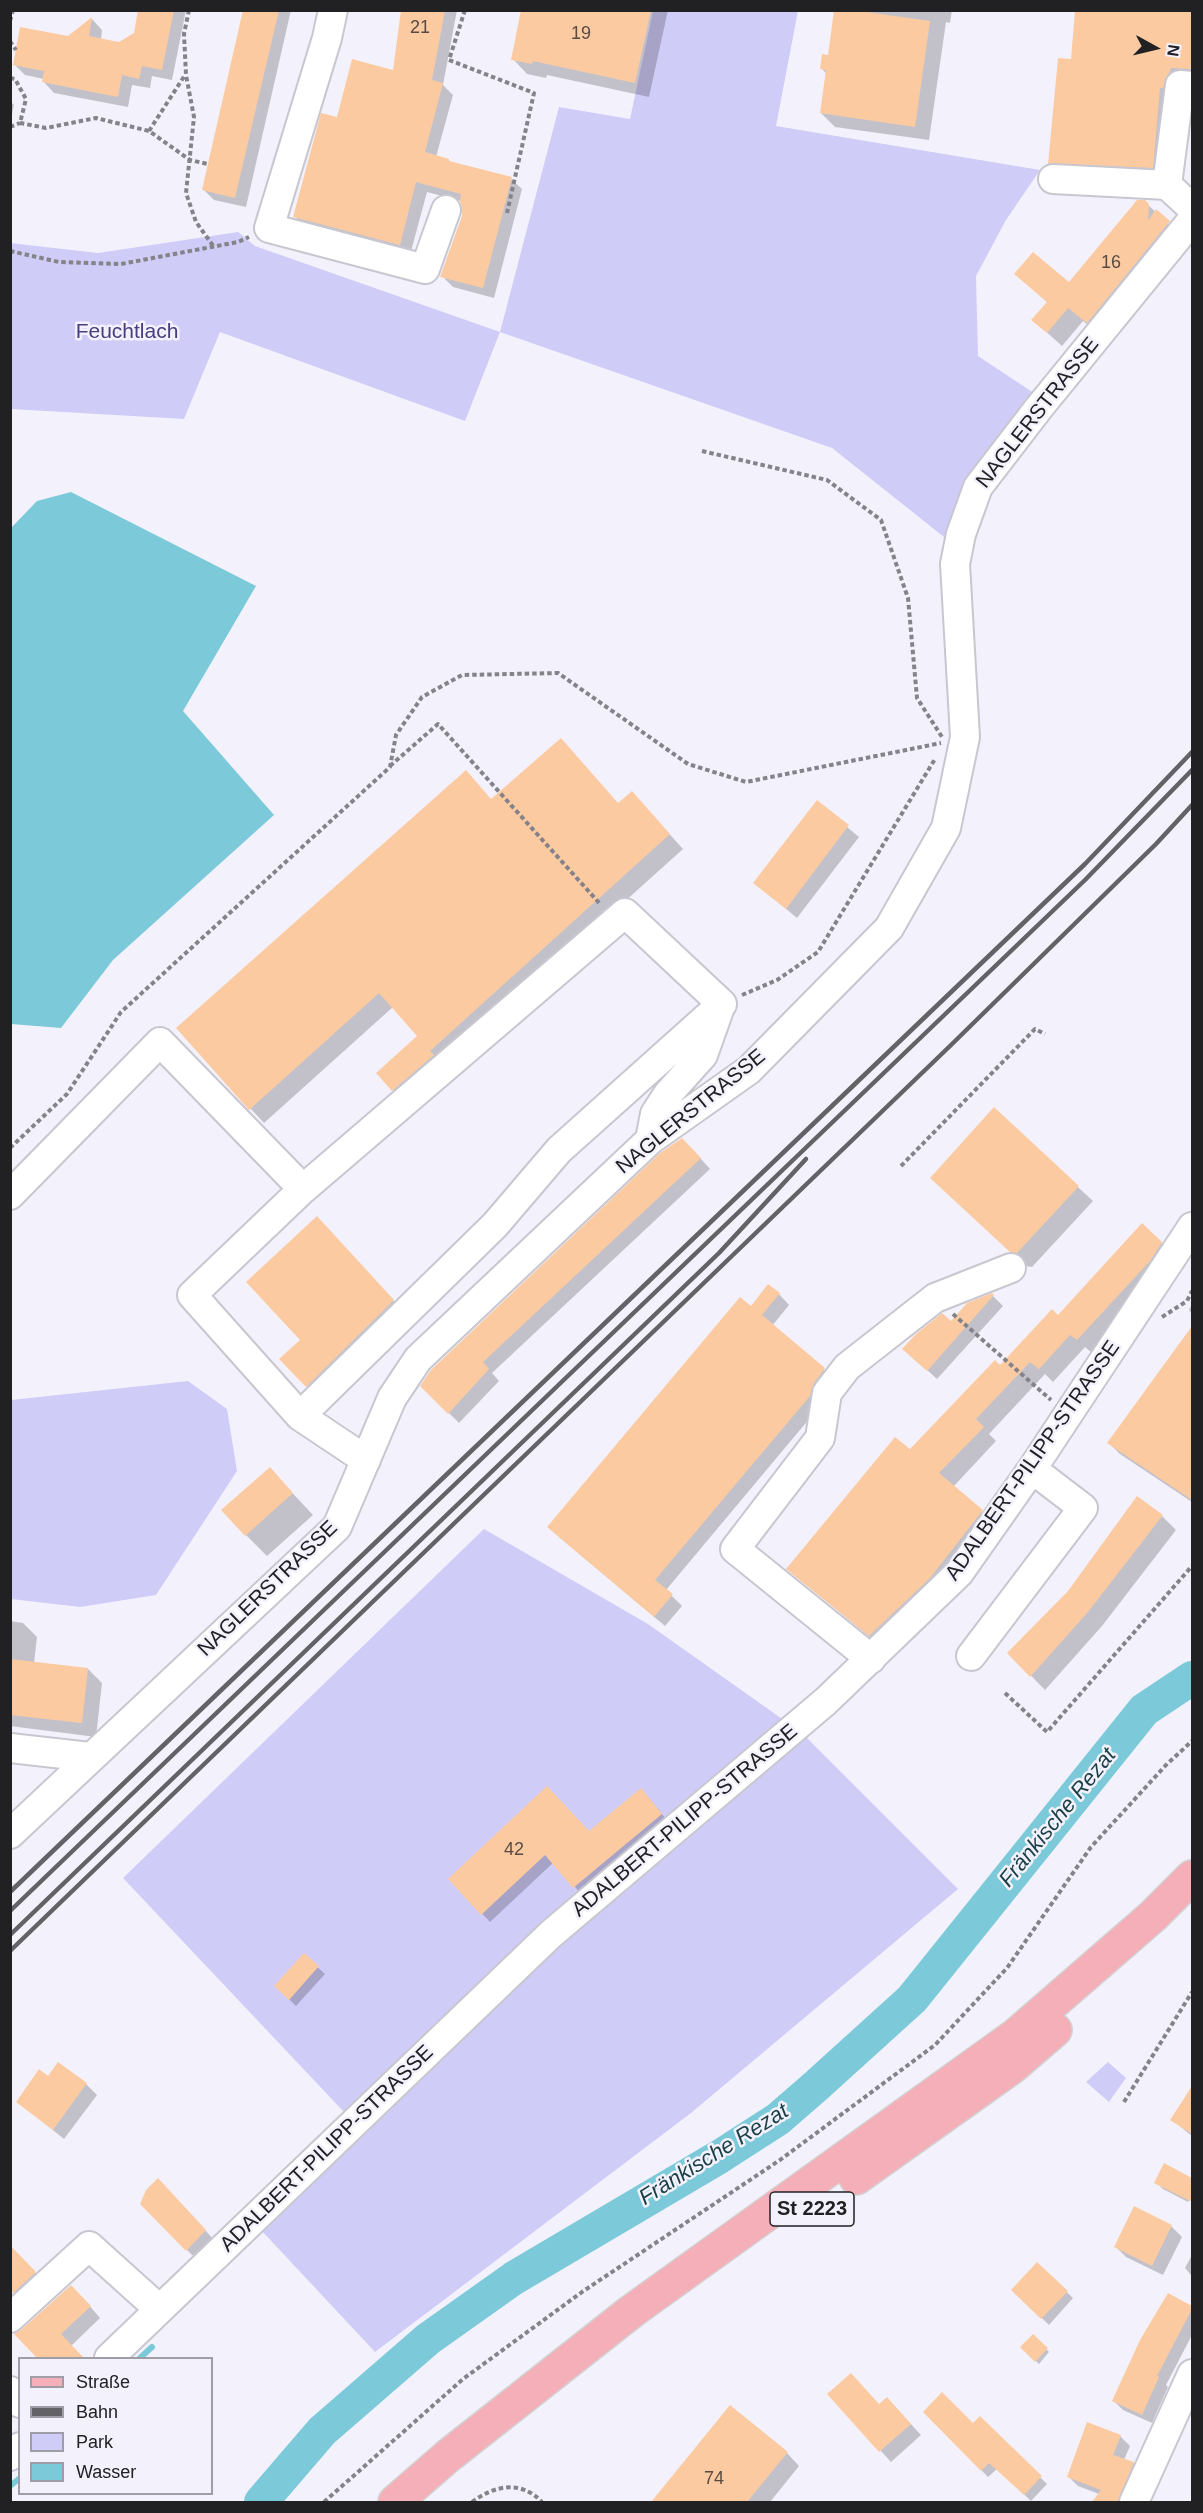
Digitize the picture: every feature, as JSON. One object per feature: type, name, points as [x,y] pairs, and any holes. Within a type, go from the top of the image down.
[{"type":"main road","name":"St 2223","points":[[395,2502],[448,2456],[632,2311],[1016,2035],[1153,1916],[1192,1877]]},
{"type":"main road","name":"St 2223","points":[[426,2502],[466,2466],[643,2329],[1012,2067],[1192,1908]]},
{"type":"street","points":[[333,10],[327,38],[269,228],[425,269],[446,210]]},
{"type":"street","points":[[1167,185],[1180,85],[1192,86]]},
{"type":"street","points":[[1053,179],[1167,185],[1192,208]]},
{"type":"street","name":"NAGLERSTRASSE","points":[[10,1834],[337,1527],[392,1398],[418,1359],[650,1140],[749,1070],[889,928],[946,828],[965,737],[955,564],[961,534],[978,487],[1038,409],[1192,220]]},
{"type":"street","points":[[366,1460],[300,1416],[192,1295],[303,1189],[625,913],[722,1004]]},
{"type":"street","points":[[650,1140],[655,1114],[668,1094],[703,1055],[722,1004]]},
{"type":"street","points":[[300,1416],[495,1225],[559,1150],[722,1004]]},
{"type":"street","points":[[10,1195],[160,1042],[303,1189]]},
{"type":"street","name":"ADALBERT-PILIPP-STRASSE","points":[[110,2357],[550,1934],[826,1701],[959,1573],[1032,1469],[1192,1227]]},
{"type":"street","points":[[871,1659],[735,1549],[820,1438],[827,1393],[847,1367],[935,1298],[1011,1268]]},
{"type":"street","points":[[971,1656],[1083,1508],[1032,1469]]},
{"type":"street","points":[[10,1748],[90,1758]]},
{"type":"street","points":[[10,2318],[89,2246],[159,2308]]},
{"type":"street","points":[[1134,2502],[1190,2385]]},
{"type":"path","points":[[10,21],[14,10]]},
{"type":"path","points":[[189,10],[184,34],[186,75],[194,117],[186,193],[196,222],[214,247]]},
{"type":"path","points":[[465,10],[449,60],[534,93],[507,213]]},
{"type":"path","points":[[10,41],[16,50]]},
{"type":"path","points":[[149,131],[186,75]]},
{"type":"path","points":[[10,78],[15,79],[26,99],[20,123]]},
{"type":"path","points":[[10,127],[20,123],[46,128],[96,118],[149,131],[190,160],[208,164]]},
{"type":"path","points":[[10,251],[59,262],[121,264],[238,242],[269,228]]},
{"type":"path","points":[[702,451],[827,480],[881,520],[908,598],[917,698],[945,743]]},
{"type":"path","points":[[390,767],[396,735],[422,697],[462,675],[558,673],[688,764],[746,782],[945,743]]},
{"type":"path","points":[[10,1148],[67,1094],[121,1012],[438,724],[616,921]]},
{"type":"path","points":[[722,1004],[777,980],[818,952],[945,743]]},
{"type":"path","points":[[901,1166],[1035,1029],[1045,1034]]},
{"type":"path","points":[[1155,1321],[1187,1301],[1192,1291]]},
{"type":"path","points":[[935,1298],[1068,1415]]},
{"type":"path","points":[[1005,1693],[1047,1732],[1192,1566]]},
{"type":"path","points":[[324,2502],[463,2379],[582,2292],[780,2160],[936,2045],[1007,1968],[1091,1847],[1150,1782],[1192,1741]]},
{"type":"path","points":[[1124,2102],[1192,1992]]},
{"type":"path","points":[[472,2502],[504,2486],[526,2488],[542,2502]]},
{"type":"green space","points":[[653,11],[798,11],[776,126],[1040,170],[1006,220],[976,276],[978,356],[1055,407],[949,541],[832,448],[500,332],[559,107],[630,119]]},
{"type":"green space","name":"Feuchtlach","points":[[238,232],[255,246],[500,332],[465,421],[220,332],[184,419],[11,409],[10,243],[98,253]]},
{"type":"green space","points":[[188,1381],[227,1409],[237,1471],[156,1595],[80,1607],[11,1599],[11,1400]]},
{"type":"green space","points":[[484,1529],[648,1624],[802,1733],[958,1889],[691,2113],[375,2352],[261,2230],[361,2130],[123,1878]]},
{"type":"green space","points":[[1108,2062],[1126,2078],[1109,2102],[1086,2082]]},
{"type":"water","points":[[71,492],[256,586],[183,711],[274,815],[113,960],[61,1028],[11,1024],[10,529],[37,501]]},
{"type":"building","points":[[138,10],[174,10],[162,70],[142,66],[139,79],[122,75],[118,97],[42,82],[44,71],[13,65],[20,27],[68,36],[92,17],[89,36],[119,42],[134,33]]},
{"type":"building","points":[[243,10],[279,10],[235,198],[202,190]]},
{"type":"building","points":[[401,10],[445,10],[432,80],[443,83],[425,152],[449,159],[449,161],[512,177],[483,288],[440,277],[462,216],[461,194],[416,182],[400,245],[293,217],[321,113],[337,117],[352,59],[393,70]]},
{"type":"building","points":[[521,10],[651,10],[635,83],[533,61],[532,64],[511,60]]},
{"type":"building","points":[[834,10],[852,10],[930,21],[915,127],[820,113],[826,70],[820,69],[822,54],[828,55]]},
{"type":"building","points":[[1075,10],[1192,10],[1192,69],[1171,68],[1163,88],[1160,88],[1153,168],[1048,164],[1058,58],[1071,59]]},
{"type":"building","points":[[1137,200],[1145,200],[1149,204],[1148,221],[1156,209],[1170,221],[1087,323],[1068,308],[1047,333],[1031,320],[1047,302],[1014,274],[1033,252],[1069,282]]},
{"type":"building","points":[[561,738],[618,803],[632,791],[670,834],[430,1051],[434,1055],[392,1091],[376,1073],[417,1036],[379,993],[249,1110],[176,1028],[466,770],[491,799]]},
{"type":"building","points":[[817,800],[849,825],[786,909],[753,883]]},
{"type":"building","points":[[994,1107],[1079,1186],[1017,1253],[1010,1252],[930,1178]]},
{"type":"building","points":[[682,1138],[701,1158],[483,1362],[489,1369],[448,1414],[420,1386],[431,1370],[660,1153]]},
{"type":"building","points":[[317,1216],[394,1300],[306,1387],[279,1359],[300,1340],[246,1282]]},
{"type":"building","points":[[1142,1223],[1162,1242],[1150,1261],[1077,1340],[1070,1335],[1039,1369],[1030,1362],[976,1419],[984,1427],[939,1473],[983,1510],[930,1578],[869,1636],[786,1569],[895,1437],[910,1449],[995,1360],[1000,1365],[1052,1309],[1058,1315]]},
{"type":"building","points":[[768,1284],[780,1293],[762,1315],[825,1368],[814,1383],[810,1396],[655,1580],[673,1594],[654,1617],[547,1527],[740,1297],[751,1306]]},
{"type":"building","points":[[992,1293],[994,1295],[927,1371],[902,1349],[942,1313],[951,1321],[967,1303]]},
{"type":"building","points":[[1192,1326],[1192,1500],[1107,1443]]},
{"type":"building","points":[[270,1467],[293,1493],[245,1536],[221,1510]]},
{"type":"building","points":[[1137,1496],[1163,1515],[1088,1612],[1030,1677],[1007,1653],[1068,1591]]},
{"type":"building","points":[[10,1659],[88,1668],[82,1723],[10,1715]]},
{"type":"building","points":[[547,1786],[589,1831],[641,1788],[662,1814],[573,1888],[545,1855],[481,1915],[448,1879]]},
{"type":"building","points":[[304,1953],[319,1966],[289,2000],[274,1986]]},
{"type":"building","points":[[58,2062],[87,2083],[53,2130],[16,2102],[39,2069],[48,2076]]},
{"type":"building","points":[[1192,2086],[1192,2134],[1170,2120]]},
{"type":"building","points":[[1164,2163],[1192,2178],[1192,2202],[1154,2183]]},
{"type":"building","points":[[158,2178],[206,2230],[186,2251],[140,2204],[146,2190]]},
{"type":"building","points":[[1134,2206],[1172,2225],[1152,2266],[1114,2247]]},
{"type":"building","points":[[10,2245],[36,2272],[13,2293],[10,2290]]},
{"type":"building","points":[[1037,2262],[1068,2291],[1041,2319],[1011,2290]]},
{"type":"building","points":[[71,2285],[91,2306],[61,2334],[83,2357],[36,2357],[14,2334]]},
{"type":"building","points":[[1168,2293],[1192,2306],[1192,2309],[1157,2376],[1159,2377],[1142,2415],[1112,2401],[1140,2340]]},
{"type":"building","points":[[1033,2334],[1048,2348],[1035,2362],[1020,2347]]},
{"type":"building","points":[[851,2373],[879,2404],[887,2397],[911,2424],[879,2452],[827,2394]]},
{"type":"building","points":[[942,2392],[973,2423],[980,2416],[1042,2476],[1024,2495],[989,2463],[981,2471],[923,2412]]},
{"type":"building","points":[[730,2405],[788,2452],[747,2502],[651,2502]]},
{"type":"building","points":[[1087,2422],[1121,2435],[1113,2455],[1134,2462],[1118,2502],[1092,2502],[1101,2490],[1067,2477]]},
{"type":"waterway","name":"Fränkische Rezat","points":[[261,2502],[322,2431],[428,2339],[514,2278],[719,2157],[778,2119],[816,2086],[912,1999],[1144,1710],[1192,1678]]},
{"type":"waterway","points":[[141,2357],[152,2347]]},
{"type":"waterway","points":[[10,2486],[18,2480]]},
{"type":"railway","points":[[10,1892],[1085,864],[1192,752]]},
{"type":"railway","points":[[10,1911],[1085,880],[1192,770]]},
{"type":"railway","points":[[10,1951],[950,1046],[1156,844],[1192,805]]},
{"type":"railway","points":[[10,1935],[719,1253],[806,1159]]}]
